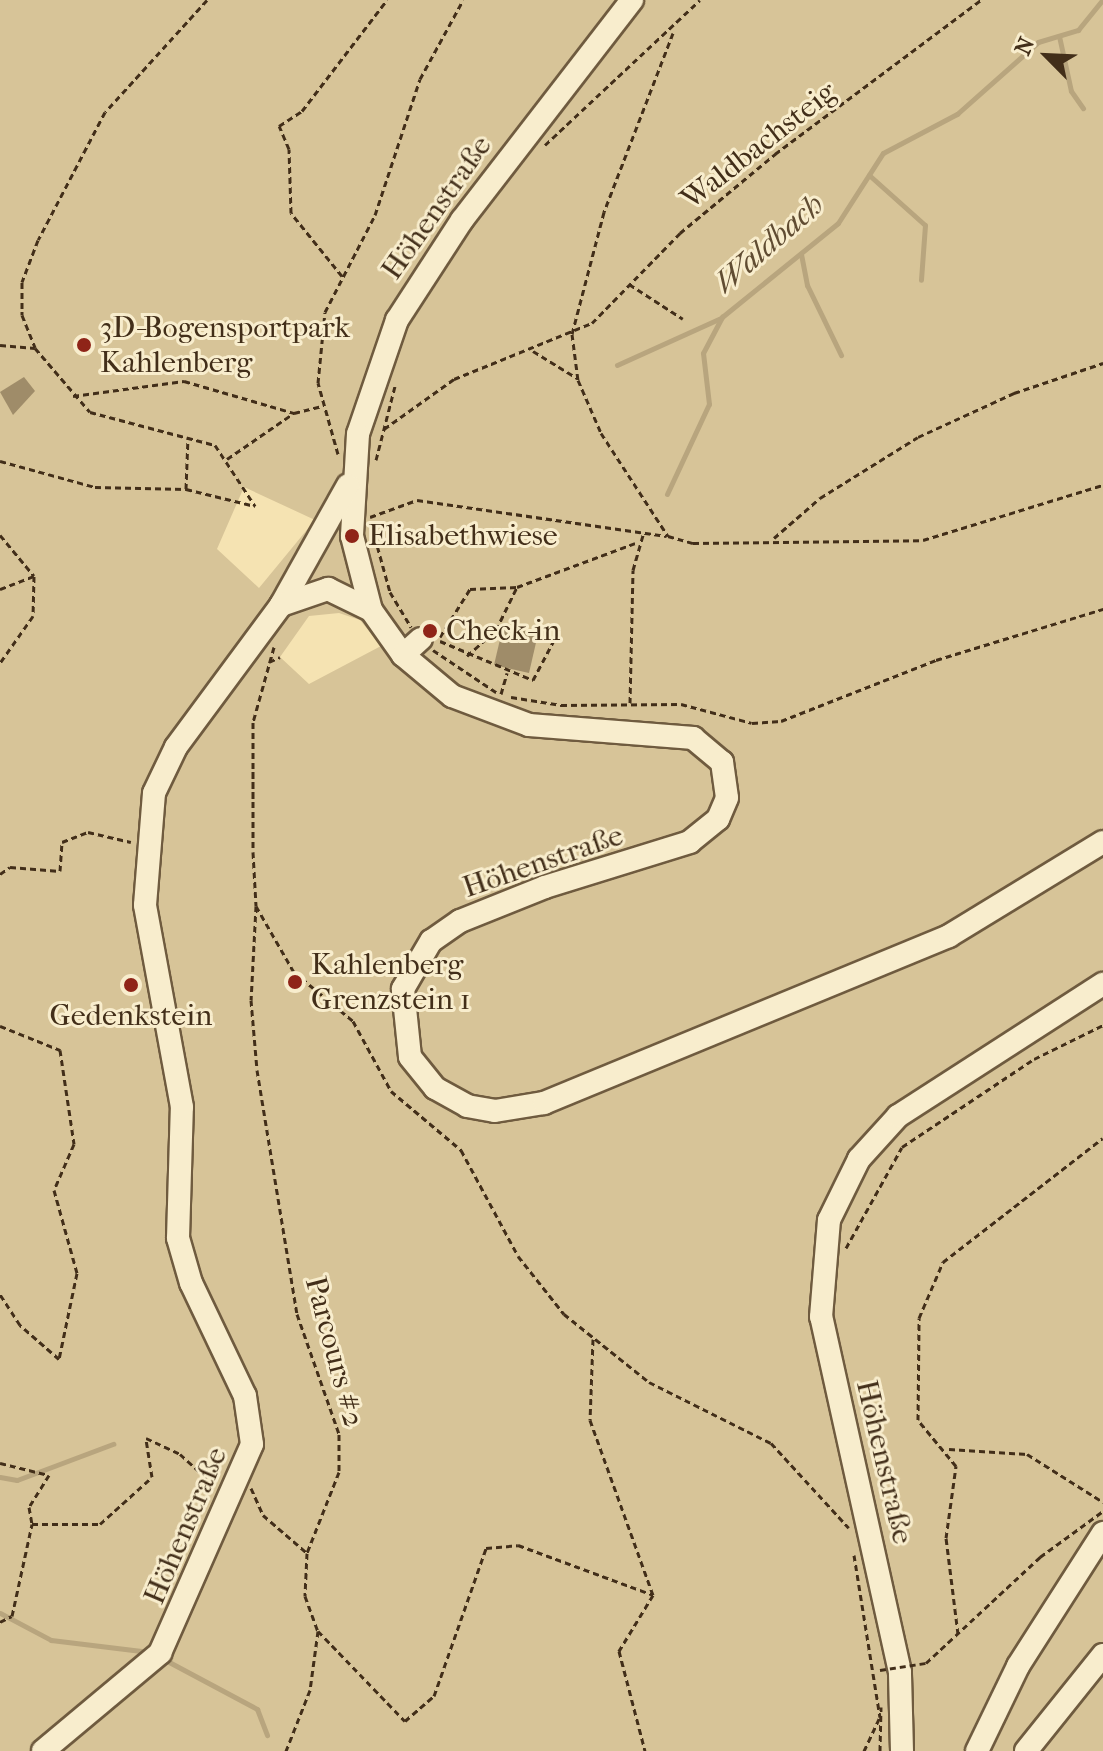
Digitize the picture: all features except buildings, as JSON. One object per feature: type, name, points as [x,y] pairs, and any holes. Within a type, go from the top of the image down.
[{"type":"street","name":"Höhenstraße","points":[[43,1751],[149,1666],[165,1646],[219,1530],[252,1444],[249,1408],[178,1238],[182,1107],[151,956],[144,846],[154,793],[176,747],[290,599],[350,480],[374,374],[397,320],[462,220],[632,0]]},
{"type":"street","name":"Höhenstraße","points":[[350,480],[355,556],[371,610],[403,655],[484,712],[547,727],[683,734],[712,750],[728,774],[724,809],[700,837],[470,917],[418,956],[403,989],[404,1040],[421,1074],[467,1106],[503,1110],[544,1103],[830,987],[1003,908],[1103,842]]},
{"type":"street","name":"Höhenstraße","points":[[290,599],[338,591],[371,610]]},
{"type":"street","points":[[403,655],[430,639]]},
{"type":"street","name":"Höhenstraße","points":[[902,1751],[900,1672],[821,1317],[819,1270],[838,1198],[859,1159],[898,1116],[1103,984]]},
{"type":"street","points":[[977,1751],[1018,1666],[1103,1533]]},
{"type":"street","points":[[1026,1751],[1103,1655]]},
{"type":"path","points":[[0,461],[95,487],[186,489],[255,506],[215,445],[188,436],[110,422],[73,396],[35,348],[22,315],[22,282],[38,240],[123,86],[207,0]]},
{"type":"path","points":[[342,276],[291,213],[289,149],[279,126],[302,111],[387,0]]},
{"type":"path","points":[[350,480],[322,406],[317,347],[342,276],[375,215],[420,79],[463,0]]},
{"type":"path","points":[[533,155],[675,30],[700,0]]},
{"type":"path","name":"Waldbachsteig","points":[[399,373],[384,429],[454,379],[572,334],[775,154],[981,0]]},
{"type":"path","points":[[668,536],[601,433],[578,380],[572,334],[604,212],[675,30]]},
{"type":"path","points":[[629,284],[683,319]]},
{"type":"path","points":[[0,345],[35,348]]},
{"type":"path","points":[[533,351],[578,380]]},
{"type":"path","points":[[773,538],[820,498],[918,437],[1002,397],[1103,363]]},
{"type":"path","points":[[73,396],[184,381],[294,413]]},
{"type":"path","points":[[227,459],[294,413],[322,406]]},
{"type":"path","points":[[186,489],[188,436]]},
{"type":"path","points":[[1103,485],[923,540],[773,538],[693,543],[668,536],[417,500],[370,517],[390,592],[430,639],[501,694],[538,704],[630,703],[781,721],[936,660],[1103,609]]},
{"type":"path","points":[[430,639],[460,596],[517,587],[635,543],[643,534]]},
{"type":"path","points":[[0,535],[34,576],[33,616],[0,663]]},
{"type":"path","points":[[630,703],[635,543]]},
{"type":"path","points":[[0,589],[34,576]]},
{"type":"path","points":[[467,656],[496,630],[517,587]]},
{"type":"path","name":"Parcours #2","points":[[280,636],[267,663],[253,722],[256,906],[251,1000],[260,1085],[297,1314],[339,1434],[339,1472],[307,1553],[305,1596],[318,1631],[310,1690],[286,1751]]},
{"type":"path","points":[[430,639],[507,673],[533,680],[553,642]]},
{"type":"path","points":[[267,663],[280,657]]},
{"type":"path","points":[[501,694],[507,673]]},
{"type":"path","points":[[0,874],[10,867],[60,871],[62,842],[88,832],[144,846]]},
{"type":"path","points":[[256,906],[302,983],[353,1021],[391,1091],[461,1150],[518,1256],[593,1338],[649,1382],[771,1443],[849,1528],[880,1717],[880,1751]]},
{"type":"path","points":[[845,1253],[856,1220],[902,1147],[1010,1074],[1103,1025]]},
{"type":"path","points":[[0,1026],[60,1050],[74,1144],[54,1190],[77,1273],[59,1359],[20,1325],[0,1294]]},
{"type":"path","points":[[958,1634],[946,1538],[956,1466],[949,1449],[918,1420],[919,1318],[943,1262],[1103,1138]]},
{"type":"path","points":[[593,1338],[590,1420],[653,1595]]},
{"type":"path","points":[[32,1524],[100,1524],[152,1477],[146,1438],[180,1454],[231,1501]]},
{"type":"path","points":[[949,1449],[1027,1454],[1103,1502]]},
{"type":"path","points":[[0,1463],[49,1475],[29,1507],[32,1524],[12,1616],[0,1622]]},
{"type":"path","points":[[243,1470],[263,1515],[307,1553]]},
{"type":"path","points":[[849,1528],[863,1507]]},
{"type":"path","points":[[880,1670],[926,1663],[1060,1540],[1103,1511]]},
{"type":"path","points":[[318,1631],[405,1721],[434,1696],[486,1548],[518,1545],[653,1595]]},
{"type":"path","points":[[645,1751],[619,1651],[653,1595]]},
{"type":"path","points":[[864,1751],[880,1717]]},
{"type":"shaded area","points":[[0,0],[1103,0],[1103,1751],[0,1751]],"holes":[[[244,487],[315,520],[259,588],[217,549]],[[339,613],[360,620],[381,646],[309,684],[280,657],[309,616]]]},
{"type":"waterway","name":"Waldbach","points":[[667,494],[709,404],[703,353],[722,317],[838,223],[883,153],[957,114],[1038,42],[1078,30],[1102,0]]},
{"type":"waterway","points":[[1059,36],[1071,91],[1083,108]]},
{"type":"waterway","points":[[869,175],[925,225],[921,280]]},
{"type":"waterway","points":[[801,254],[807,285],[841,355]]},
{"type":"waterway","points":[[617,365],[721,318]]},
{"type":"waterway","points":[[0,1477],[17,1480],[113,1444]]},
{"type":"waterway","points":[[0,1613],[51,1640],[141,1651]]},
{"type":"waterway","points":[[169,1662],[257,1709],[267,1735]]},
{"type":"place","name":"3D-Bogensportpark Kahlenberg","points":[[84,345]]},
{"type":"place","name":"Elisabethwiese","points":[[352,536]]},
{"type":"place","name":"Check-in","points":[[430,631]]},
{"type":"place","name":"Kahlenberg Grenzstein 1","points":[[295,982]]},
{"type":"place","name":"Gedenkstein","points":[[131,985]]}]
